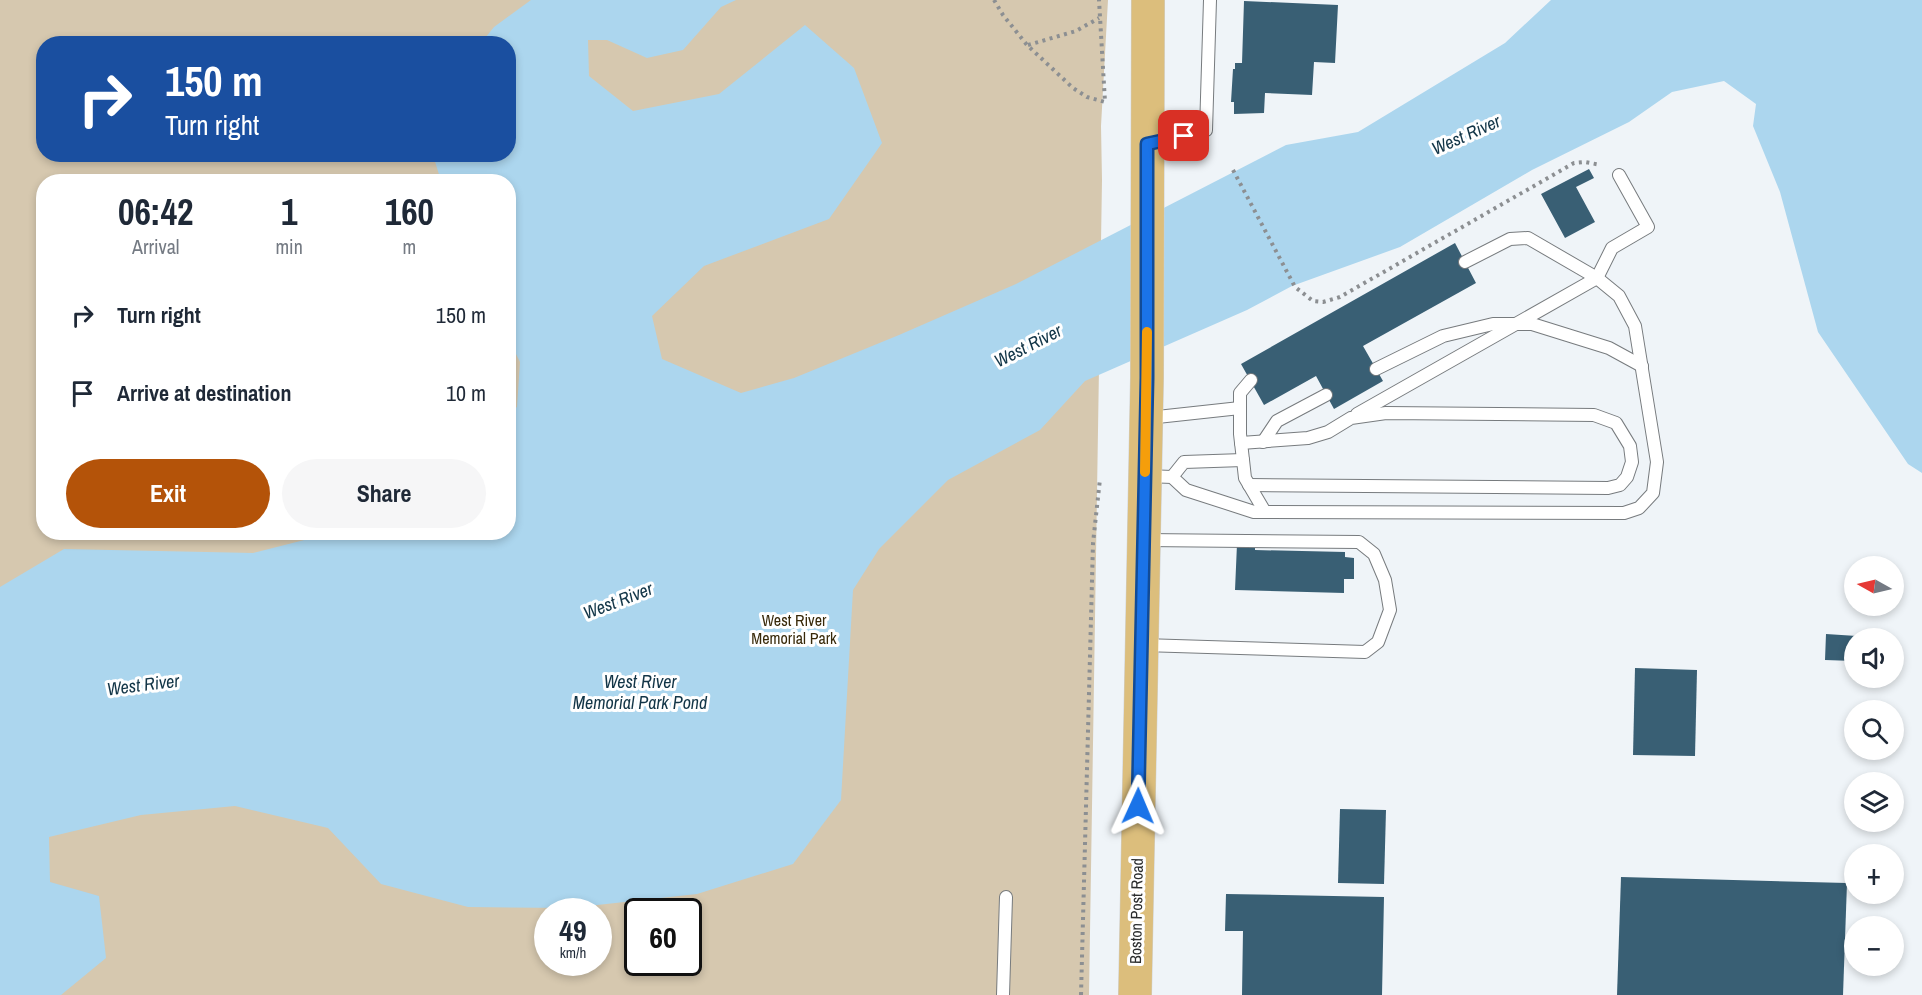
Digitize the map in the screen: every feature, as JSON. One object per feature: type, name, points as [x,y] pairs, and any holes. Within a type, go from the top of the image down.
[{"type":"main road","name":"Boston Post Road","points":[[1135,995],[1143,540],[1158,476],[1146,418],[1148,0]]},
{"type":"lane","points":[[1147,144],[1206,130],[1210,0]]},
{"type":"lane","points":[[1241,443],[1308,438],[1328,432],[1597,278],[1612,248],[1648,227],[1619,175]]},
{"type":"lane","points":[[1158,476],[1186,490],[1254,512],[1624,513],[1639,508],[1653,493],[1657,462],[1635,326],[1619,296],[1597,278],[1528,238],[1510,239],[1465,262]]},
{"type":"lane","points":[[1376,369],[1443,336],[1493,324],[1532,324],[1609,348],[1642,366]]},
{"type":"lane","points":[[1251,380],[1240,393],[1241,443],[1245,478],[1265,512]]},
{"type":"lane","points":[[1263,442],[1277,421],[1326,395]]},
{"type":"lane","points":[[1146,418],[1240,408]]},
{"type":"lane","points":[[1249,485],[1608,488],[1620,485],[1632,462],[1630,446],[1616,423],[1594,415],[1386,414],[1351,418]]},
{"type":"lane","points":[[1158,476],[1184,462],[1243,460]]},
{"type":"lane","points":[[1142,645],[1365,652],[1378,642],[1390,610],[1385,580],[1374,554],[1359,542],[1143,540]]},
{"type":"lane","points":[[1003,995],[1006,897]]},
{"type":"path","points":[[994,0],[1003,15],[1028,45],[1073,88],[1087,97],[1105,102],[1099,0]]},
{"type":"path","points":[[1028,45],[1076,31],[1100,18]]},
{"type":"path","points":[[1233,170],[1295,287],[1313,301],[1323,302],[1340,297],[1574,164],[1585,162],[1600,164],[1619,175]]},
{"type":"path","points":[[1082,995],[1093,543],[1100,479]]},
{"type":"green space","name":"West River Memorial Park","points":[[0,0],[1108,0],[1101,126],[1089,995],[0,995]]},
{"type":"water","name":"West River Memorial Park Pond","points":[[531,0],[736,0],[721,7],[683,50],[647,58],[607,40],[588,40],[589,76],[633,111],[719,94],[805,25],[854,68],[882,143],[829,219],[704,266],[652,316],[662,359],[741,393],[794,378],[1016,284],[1286,145],[1358,132],[1505,43],[1551,0],[1922,0],[1922,473],[1908,464],[1818,332],[1780,192],[1753,126],[1756,104],[1724,81],[1672,92],[1629,122],[1532,170],[1400,247],[1292,286],[1247,310],[1085,381],[1040,430],[948,480],[879,549],[853,590],[841,800],[793,864],[697,894],[661,898],[624,898],[624,902],[612,903],[612,898],[534,898],[534,908],[468,907],[381,884],[328,828],[235,806],[141,815],[49,837],[50,882],[99,896],[106,958],[61,995],[0,995],[0,587],[64,549],[253,553],[304,540],[516,540],[516,408],[520,362],[516,354],[516,174],[439,174],[435,162],[516,162],[516,36],[487,36],[494,27]]},
{"type":"building","points":[[1244,1],[1338,5],[1335,63],[1314,62],[1312,95],[1265,93],[1264,113],[1234,114],[1234,102],[1231,102],[1233,69],[1235,69],[1235,63],[1242,63]]},
{"type":"building","points":[[1589,169],[1594,178],[1576,187],[1595,222],[1565,238],[1541,194]]},
{"type":"building","points":[[1455,243],[1476,283],[1363,346],[1383,381],[1334,409],[1316,376],[1264,405],[1241,364]]},
{"type":"building","points":[[1237,544],[1255,544],[1255,550],[1345,552],[1345,557],[1354,558],[1354,579],[1344,579],[1344,593],[1235,590]]},
{"type":"building","points":[[1826,634],[1844,635],[1844,661],[1825,660]]},
{"type":"building","points":[[1635,668],[1697,670],[1695,756],[1633,755]]},
{"type":"building","points":[[1340,809],[1386,810],[1384,884],[1338,883]]},
{"type":"building","points":[[1621,877],[1844,883],[1844,904],[1846,904],[1844,916],[1843,995],[1617,995]]},
{"type":"building","points":[[1226,894],[1384,897],[1382,995],[1242,995],[1243,931],[1225,931]]},
{"type":"slow traffic","points":[[1145,472],[1147,332]]},
{"type":"route","points":[[1138,806],[1147,378],[1147,144],[1184,136]]},
{"type":"water label","name":"West River","points":[[1466,135]]},
{"type":"water label","name":"West River","points":[[1028,346]]},
{"type":"water label","name":"West River","points":[[618,601]]},
{"type":"water label","name":"West River","points":[[143,685]]}]
